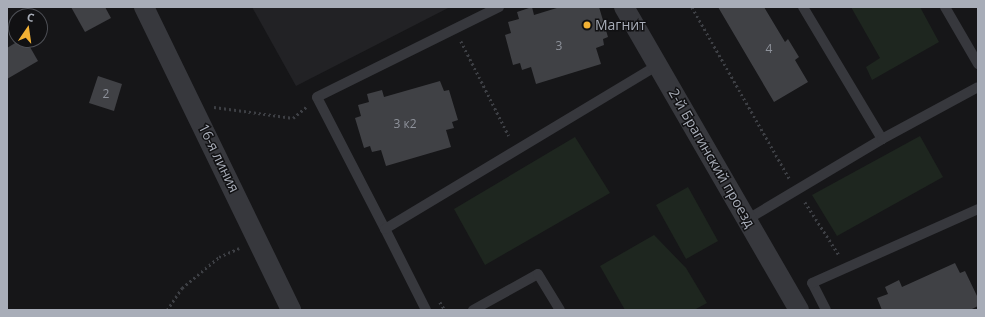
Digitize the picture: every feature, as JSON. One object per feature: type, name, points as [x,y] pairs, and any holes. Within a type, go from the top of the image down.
[{"type":"street","name":"16-я линия","points":[[144,7],[291,310]]},
{"type":"street","name":"2-й Брагинский проезд","points":[[624,7],[748,219],[798,310]]},
{"type":"lane","points":[[426,310],[317,97],[499,7]]},
{"type":"lane","points":[[803,7],[882,139]]},
{"type":"lane","points":[[946,7],[978,64]]},
{"type":"lane","points":[[385,229],[658,65]]},
{"type":"lane","points":[[748,219],[882,139],[978,87]]},
{"type":"lane","points":[[826,310],[812,282],[978,209]]},
{"type":"lane","points":[[473,310],[538,274],[560,310]]},
{"type":"path","points":[[692,7],[797,190],[847,267]]},
{"type":"path","points":[[455,28],[517,151]]},
{"type":"path","points":[[192,104],[294,118],[317,97]]},
{"type":"path","points":[[168,310],[182,288],[219,257],[238,250],[240,244]]},
{"type":"shaded area","points":[[252,7],[450,7],[296,86]]},
{"type":"shaded area","points":[[851,7],[920,7],[939,42],[872,80],[866,67],[880,58]]},
{"type":"shaded area","points":[[920,136],[943,177],[837,236],[812,195]]},
{"type":"shaded area","points":[[575,137],[610,193],[485,265],[454,209]]},
{"type":"shaded area","points":[[688,187],[718,241],[686,259],[656,205]]},
{"type":"shaded area","points":[[654,235],[686,268],[707,303],[694,310],[625,310],[600,266]]},
{"type":"building","points":[[71,7],[105,7],[111,18],[85,32]]},
{"type":"building","points":[[532,7],[534,15],[560,7],[599,7],[608,37],[603,39],[604,45],[596,48],[601,64],[536,84],[531,67],[522,70],[520,63],[513,65],[505,35],[511,33],[508,22],[519,19],[517,12]]},
{"type":"building","points":[[718,7],[764,7],[785,42],[788,39],[799,57],[795,60],[808,82],[774,102]]},
{"type":"building","points":[[7,48],[31,48],[38,61],[7,79]]},
{"type":"building","points":[[98,76],[122,84],[114,111],[89,103]]},
{"type":"building","points":[[440,81],[444,91],[449,90],[458,120],[452,122],[454,128],[446,130],[451,147],[386,166],[381,150],[372,152],[370,146],[364,148],[355,118],[361,116],[358,105],[369,102],[367,94],[382,90],[384,97]]},
{"type":"building","points":[[955,263],[960,273],[965,271],[978,298],[978,306],[970,310],[882,310],[877,298],[888,294],[885,287],[899,280],[902,287]]},
{"type":"place","name":"Магнит","points":[[587,25]]}]
